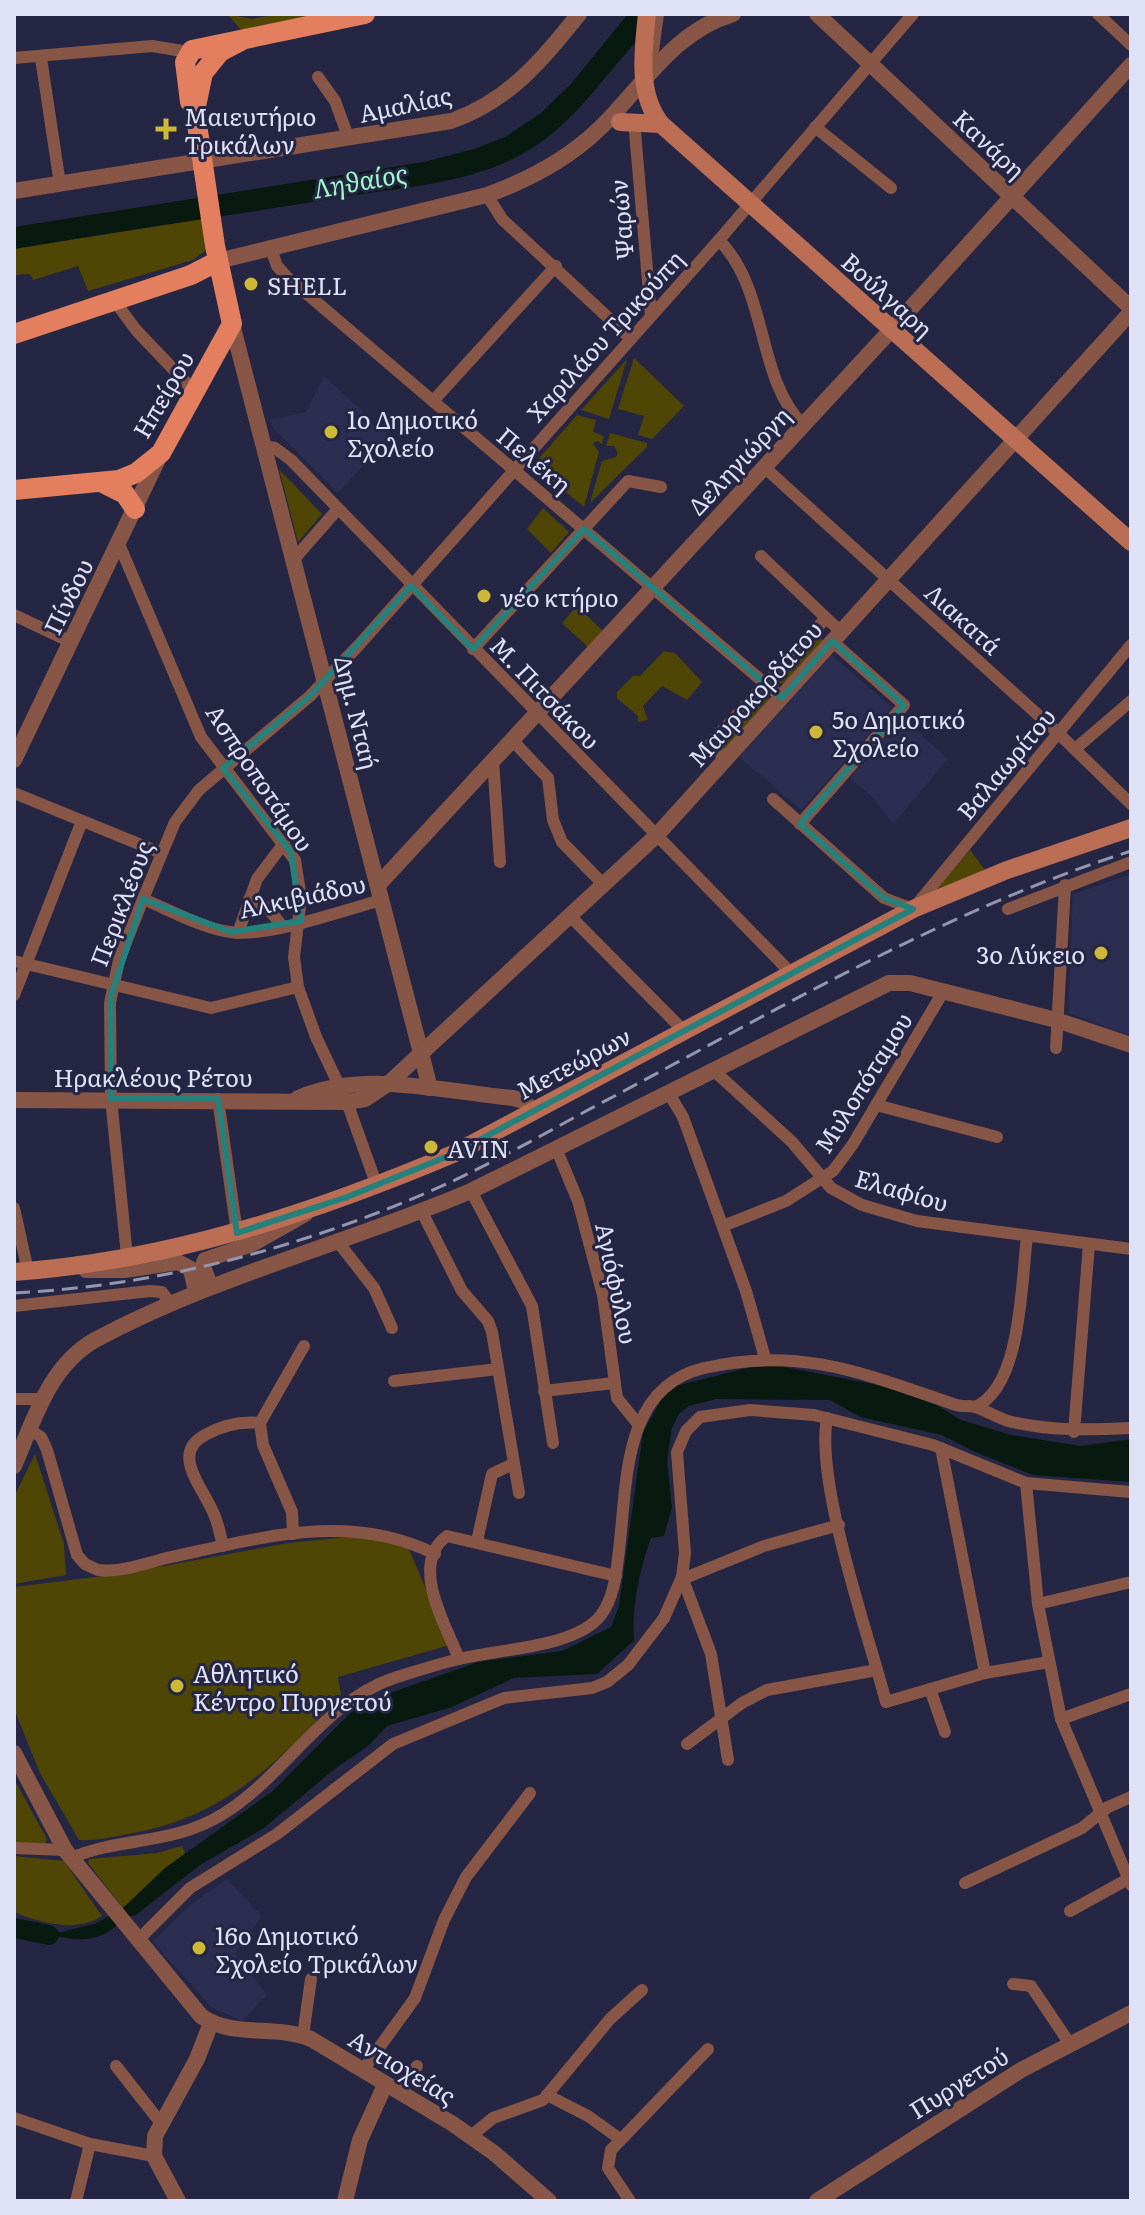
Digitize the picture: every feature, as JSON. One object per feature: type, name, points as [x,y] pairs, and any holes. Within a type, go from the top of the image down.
[{"type":"main road","points":[[198,62],[241,41],[365,14]]},
{"type":"main road","points":[[647,72],[653,16]]},
{"type":"main road","name":"Ηπείρου","points":[[14,490],[131,476],[161,453],[194,391],[229,346],[232,324],[216,253],[196,126],[198,62]]},
{"type":"main road","name":"Βούλγαρη","points":[[647,72],[661,124],[1131,542]]},
{"type":"main road","points":[[627,121],[661,124]]},
{"type":"main road","points":[[14,334],[191,275],[216,253]]},
{"type":"main road","points":[[101,482],[125,494],[135,509]]},
{"type":"main road","name":"Μετεώρων","points":[[26,1270],[127,1256],[237,1233],[377,1186],[453,1154],[913,909],[1007,870],[1131,828]]},
{"type":"street","name":"Αμαλίας","points":[[14,191],[203,167],[443,124],[489,104],[522,82],[579,14]]},
{"type":"street","points":[[530,179],[590,138],[677,40],[734,14]]},
{"type":"street","points":[[216,253],[270,246],[487,195],[553,172],[581,157],[627,121],[647,72],[677,56],[734,14]]},
{"type":"street","name":"Κανάρη","points":[[817,14],[1131,310]]},
{"type":"street","name":"Χαριλάου Τρικούπη","points":[[325,681],[751,204],[913,14]]},
{"type":"street","points":[[1098,14],[1131,45]]},
{"type":"street","points":[[653,16],[660,31],[677,40]]},
{"type":"street","points":[[14,58],[152,46],[198,62]]},
{"type":"street","points":[[41,58],[60,184]]},
{"type":"street","name":"Δεληγιώργη","points":[[380,893],[493,760],[892,329],[1131,65]]},
{"type":"street","points":[[318,77],[335,101],[349,139]]},
{"type":"street","name":"Ψαρών","points":[[627,121],[651,315]]},
{"type":"street","points":[[815,127],[891,188]]},
{"type":"street","points":[[487,195],[502,219],[630,338]]},
{"type":"street","points":[[719,240],[740,266],[784,402],[803,425]]},
{"type":"street","name":"Πελέκη","points":[[270,246],[277,266],[287,277],[782,698]]},
{"type":"street","points":[[433,401],[556,266]]},
{"type":"street","points":[[114,300],[143,338],[194,391]]},
{"type":"street","name":"Μαυροκορδάτου","points":[[293,1100],[347,1102],[365,1099],[389,1083],[656,836],[1131,310]]},
{"type":"street","name":"Δημ. Νταή","points":[[229,346],[264,446],[430,1088]]},
{"type":"street","name":"Μ. Πιτσάκου","points":[[264,446],[285,454],[793,975]]},
{"type":"street","name":"Πίνδου","points":[[14,760],[161,453]]},
{"type":"street","name":"Λιακατά","points":[[764,467],[1058,733],[1131,804]]},
{"type":"street","points":[[473,649],[628,481],[661,487]]},
{"type":"street","points":[[294,559],[337,510]]},
{"type":"street","name":"Ασπροποτάμου","points":[[119,544],[192,718],[223,768],[295,860],[299,879],[299,921],[294,957],[298,987],[316,1037],[347,1102],[377,1186]]},
{"type":"street","points":[[761,556],[826,618],[837,636],[904,705],[800,824]]},
{"type":"street","points":[[14,615],[71,642]]},
{"type":"street","points":[[727,760],[710,744],[826,618]]},
{"type":"street","name":"Βαλαωρίτου","points":[[913,909],[1131,645]]},
{"type":"street","name":"Περικλέους","points":[[127,1256],[111,1099],[112,985],[161,853],[191,798],[325,681]]},
{"type":"street","points":[[1075,749],[1131,701]]},
{"type":"street","points":[[512,740],[548,778],[553,820],[562,842],[603,884]]},
{"type":"street","points":[[493,760],[500,862]]},
{"type":"street","points":[[14,793],[161,853]]},
{"type":"street","points":[[773,799],[884,898],[913,909]]},
{"type":"street","points":[[14,995],[20,962],[82,821]]},
{"type":"street","points":[[238,933],[249,899],[266,863],[284,843]]},
{"type":"street","points":[[1008,909],[1131,862]]},
{"type":"street","points":[[1056,1048],[1065,885]]},
{"type":"street","name":"Αλκιβιάδου","points":[[143,899],[214,928],[238,933],[282,926],[380,893]]},
{"type":"street","points":[[249,899],[268,908],[282,926]]},
{"type":"street","points":[[570,916],[684,1031]]},
{"type":"street","points":[[20,962],[211,1008],[298,987]]},
{"type":"street","points":[[14,1466],[58,1372],[79,1349],[203,1289],[422,1212],[471,1191],[889,983],[905,982],[1056,1020],[1131,1045]]},
{"type":"street","name":"Μυλοπόταμου","points":[[723,1226],[786,1201],[824,1178],[842,1161],[943,992]]},
{"type":"street","name":"Ελαφίου","points":[[712,1069],[792,1142],[840,1196],[892,1214],[1027,1237],[1131,1249]]},
{"type":"street","points":[[293,1100],[339,1086],[389,1083],[520,1099],[532,1111]]},
{"type":"street","points":[[668,1092],[683,1117],[723,1226],[765,1358]]},
{"type":"street","points":[[218,1099],[237,1233]]},
{"type":"street","name":"Ηρακλέους Ρέτου","points":[[14,1100],[293,1100]]},
{"type":"street","points":[[876,1105],[997,1137]]},
{"type":"street","name":"Αγιόφυλου","points":[[556,1148],[578,1201],[600,1283],[614,1383],[623,1409],[638,1424]]},
{"type":"street","points":[[471,1191],[532,1306],[553,1443]]},
{"type":"street","points":[[14,1208],[26,1270],[125,1270],[178,1262],[191,1269],[203,1289]]},
{"type":"street","points":[[203,1289],[205,1260],[266,1238],[311,1210]]},
{"type":"street","points":[[422,1212],[462,1291],[488,1321],[519,1493]]},
{"type":"street","points":[[975,1407],[989,1398],[1006,1373],[1027,1237]]},
{"type":"street","points":[[338,1242],[374,1288],[392,1328]]},
{"type":"street","points":[[1074,1432],[1089,1244]]},
{"type":"street","points":[[14,1306],[157,1291],[165,1294],[170,1303]]},
{"type":"street","points":[[293,1534],[292,1512],[263,1445],[260,1423],[304,1346]]},
{"type":"street","points":[[14,1848],[68,1854],[194,1830],[261,1787],[360,1693],[390,1680],[459,1659],[546,1642],[581,1630],[602,1614],[616,1576],[638,1424],[650,1399],[674,1378],[703,1368],[765,1358],[858,1371],[960,1406],[975,1407],[1015,1423],[1074,1432],[1131,1428]]},
{"type":"street","points":[[394,1381],[498,1369]]},
{"type":"street","points":[[544,1391],[614,1383]]},
{"type":"street","points":[[14,1399],[44,1399]]},
{"type":"street","points":[[134,1937],[190,1888],[277,1834],[393,1744],[504,1698],[592,1688],[607,1682],[628,1665],[653,1636],[683,1577],[685,1553],[677,1456],[688,1427],[704,1416],[771,1410],[827,1418],[941,1448],[1026,1483],[1131,1492]]},
{"type":"street","points":[[827,1418],[825,1451],[839,1525],[886,1702],[985,1673],[1049,1662]]},
{"type":"street","points":[[223,1546],[213,1512],[190,1468],[189,1450],[195,1440],[215,1429],[244,1422],[260,1423]]},
{"type":"street","points":[[30,1430],[41,1437],[47,1450],[72,1543],[85,1564],[109,1570],[293,1534],[360,1530],[399,1538],[435,1554]]},
{"type":"street","points":[[941,1448],[985,1673]]},
{"type":"street","points":[[477,1541],[492,1474],[513,1464]]},
{"type":"street","points":[[1026,1483],[1038,1604],[1061,1719],[1130,1882],[1070,1911]]},
{"type":"street","points":[[683,1577],[764,1546],[839,1525]]},
{"type":"street","points":[[459,1659],[432,1590],[435,1554],[447,1536],[616,1576]]},
{"type":"street","points":[[683,1577],[711,1654],[728,1760]]},
{"type":"street","points":[[1038,1604],[1131,1582]]},
{"type":"street","points":[[687,1744],[742,1703],[776,1686],[877,1670]]},
{"type":"street","points":[[930,1689],[945,1732]]},
{"type":"street","points":[[1061,1719],[1131,1694]]},
{"type":"street","points":[[14,1753],[68,1854],[134,1937],[201,2016],[211,2023],[197,2059],[155,2136],[154,2156],[175,2200]]},
{"type":"street","points":[[363,2070],[415,1998],[452,1901],[466,1877],[530,1793]]},
{"type":"street","points":[[965,1883],[1082,1828],[1102,1812],[1131,1797]]},
{"type":"street","points":[[303,2036],[311,1979]]},
{"type":"street","points":[[1013,1984],[1031,1986],[1070,2044]]},
{"type":"street","points":[[471,2136],[493,2118],[531,2106],[547,2095],[610,2019],[642,1990]]},
{"type":"street","name":"Πυργετού","points":[[817,2201],[979,2096],[1131,2013]]},
{"type":"street","name":"Αντιοχείας","points":[[211,2023],[303,2036],[471,2136],[549,2201]]},
{"type":"street","points":[[630,2201],[607,2164],[611,2150],[708,2049]]},
{"type":"street","points":[[116,2066],[160,2122]]},
{"type":"street","points":[[345,2201],[360,2140],[392,2089],[417,2066]]},
{"type":"street","points":[[547,2095],[588,2116],[620,2139]]},
{"type":"street","points":[[14,2118],[90,2144],[154,2156]]},
{"type":"street","points":[[76,2201],[90,2144]]},
{"type":"highlighted area","points":[[584,529],[782,698],[832,641],[904,705],[800,824],[884,898],[913,909],[453,1154],[347,1197],[237,1233],[218,1099],[111,1099],[111,996],[143,899],[231,932],[301,921],[291,852],[223,768],[310,696],[411,586],[473,649]]},
{"type":"shaded area","points":[[227,14],[252,19],[278,14],[332,14],[244,33]]},
{"type":"shaded area","points":[[201,219],[205,251],[193,260],[88,291],[78,266],[33,280],[30,274],[14,275],[14,249]]},
{"type":"shaded area","points":[[634,358],[684,406],[652,439],[638,435],[644,416],[618,409]]},
{"type":"shaded area","points":[[627,359],[609,419],[581,410]]},
{"type":"shaded area","name":"1ο Δημοτικό Σχολείο","points":[[324,376],[390,436],[338,493],[273,428],[270,420],[306,412]]},
{"type":"shaded area","points":[[577,415],[596,420],[593,432],[604,436],[602,444],[597,441],[593,443],[599,452],[584,507],[533,465]]},
{"type":"shaded area","points":[[610,433],[647,443],[647,447],[590,503],[602,461],[616,457],[618,453],[614,446],[606,446]]},
{"type":"shaded area","points":[[279,469],[322,514],[298,542]]},
{"type":"shaded area","points":[[543,508],[569,532],[551,553],[527,529]]},
{"type":"shaded area","points":[[577,606],[604,632],[589,648],[562,623]]},
{"type":"shaded area","points":[[817,636],[821,636],[823,642],[784,684],[779,683],[779,678]]},
{"type":"shaded area","points":[[664,651],[675,653],[702,682],[687,700],[662,686],[643,706],[648,720],[638,722],[638,716],[617,698],[617,692],[633,676],[640,676]]},
{"type":"shaded area","name":"5ο Δημοτικό Σχολείο","points":[[832,655],[893,708],[801,810],[739,757]]},
{"type":"shaded area","points":[[763,695],[769,695],[770,701],[724,751],[719,744]]},
{"type":"shaded area","points":[[902,718],[948,759],[893,824],[873,798],[850,778]]},
{"type":"shaded area","points":[[970,850],[986,871],[937,891],[938,887]]},
{"type":"shaded area","name":"3ο Λύκειο","points":[[1131,874],[1131,1036],[1068,1013],[1073,894]]},
{"type":"shaded area","points":[[35,1454],[64,1544],[66,1575],[14,1584],[14,1497]]},
{"type":"shaded area","name":"Αθλητικό Κέντρο Πυργετού","points":[[378,1534],[408,1547],[450,1645],[338,1677],[341,1695],[318,1720],[271,1765],[221,1801],[162,1826],[79,1840],[40,1773],[14,1709],[14,1587],[120,1574],[288,1543]]},
{"type":"shaded area","points":[[14,1779],[47,1839],[44,1846],[14,1844]]},
{"type":"shaded area","points":[[182,1846],[185,1853],[123,1908],[88,1863],[89,1859],[157,1853]]},
{"type":"shaded area","points":[[14,1856],[64,1861],[102,1916],[70,1925],[47,1923],[14,1912]]},
{"type":"shaded area","name":"16ο Δημοτικό Σχολείο Τρικάλων","points":[[227,1879],[262,1916],[235,1954],[267,1995],[242,2021],[211,2007],[153,1942],[189,1906]]},
{"type":"water","name":"Ληθαίος","points":[[628,14],[666,14],[564,123],[524,153],[504,163],[461,177],[416,186],[14,249],[14,227],[424,162],[474,149],[505,137],[541,113],[570,85]]},
{"type":"water","points":[[774,1365],[883,1386],[937,1405],[961,1420],[1011,1435],[1081,1446],[1131,1439],[1131,1482],[1033,1475],[942,1435],[860,1417],[830,1400],[716,1399],[689,1406],[679,1414],[672,1428],[667,1461],[672,1508],[664,1536],[651,1538],[643,1562],[635,1601],[634,1640],[597,1674],[514,1678],[452,1707],[387,1726],[368,1746],[336,1768],[264,1828],[200,1865],[136,1915],[107,1933],[89,1939],[49,1935],[97,1923],[123,1908],[165,1868],[273,1791],[359,1704],[478,1662],[562,1651],[611,1627],[619,1606],[643,1432],[668,1388],[751,1367]]},
{"type":"waterway","points":[[14,1928],[49,1935]]},
{"type":"railway","points":[[14,1293],[67,1289],[172,1273],[276,1247],[377,1213],[488,1164],[787,1003],[922,935],[990,904],[1131,851]]},
{"type":"place","name":"Μαιευτήριο Τρικάλων","points":[[166,129]]},
{"type":"place","name":"SHELL","points":[[251,284]]},
{"type":"place","name":"1ο Δημοτικό Σχολείο","points":[[331,432]]},
{"type":"place","name":"νέο κτήριο","points":[[484,596]]},
{"type":"place","name":"5ο Δημοτικό Σχολείο","points":[[816,732]]},
{"type":"place","name":"3ο Λύκειο","points":[[1101,953]]},
{"type":"place","name":"AVIN","points":[[431,1147]]},
{"type":"place","name":"Αθλητικό Κέντρο Πυργετού","points":[[177,1686]]},
{"type":"place","name":"16ο Δημοτικό Σχολείο Τρικάλων","points":[[199,1948]]}]
